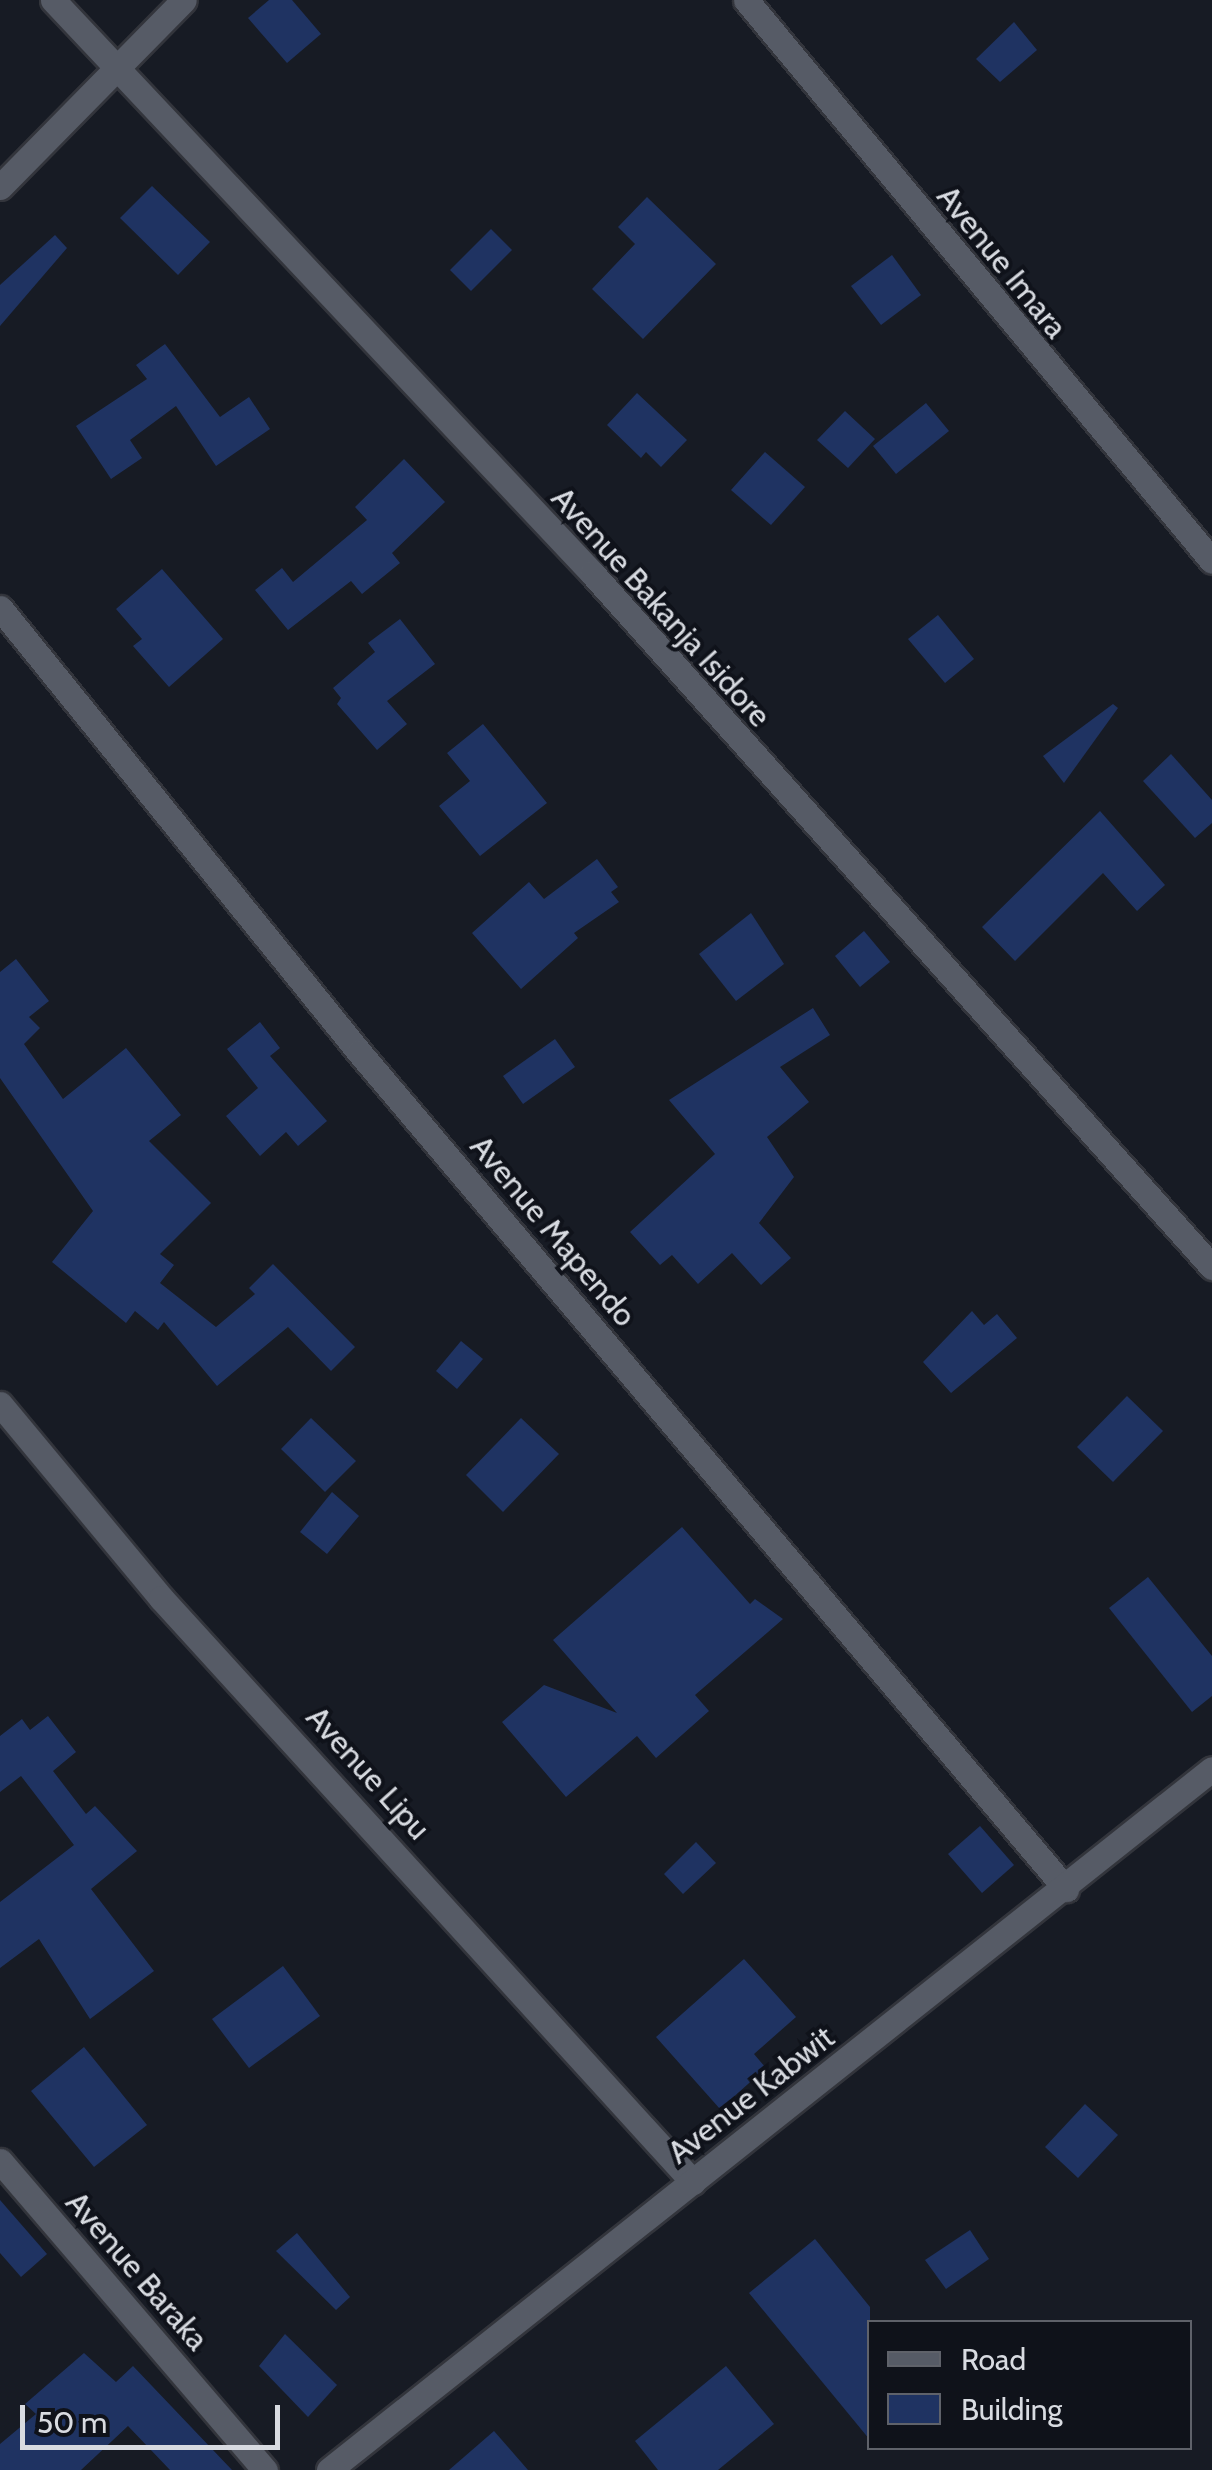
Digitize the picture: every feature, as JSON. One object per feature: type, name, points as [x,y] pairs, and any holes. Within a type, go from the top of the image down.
[{"type":"street","name":"Avenue Bakanja Isidore","points":[[53,0],[592,573],[1212,1267]]},
{"type":"street","points":[[0,187],[184,0]]},
{"type":"street","name":"Avenue Imara","points":[[746,0],[1212,561]]},
{"type":"street","name":"Avenue Mapendo","points":[[0,608],[359,1052],[1066,1888]]},
{"type":"street","name":"Avenue Lipu","points":[[0,1404],[161,1598],[693,2182]]},
{"type":"street","name":"Avenue Kabwit","points":[[329,2470],[1212,1769]]},
{"type":"street","name":"Avenue Baraka","points":[[0,2160],[264,2470]]},
{"type":"building","points":[[269,0],[292,0],[321,34],[287,63],[248,18]]},
{"type":"building","points":[[1014,22],[1037,50],[1000,82],[976,59]]},
{"type":"building","points":[[152,186],[210,242],[178,275],[120,218]]},
{"type":"building","points":[[647,197],[716,264],[643,339],[592,289],[635,244],[618,227]]},
{"type":"building","points":[[491,229],[512,250],[471,291],[450,270]]},
{"type":"building","points":[[55,235],[67,248],[0,326],[0,285]]},
{"type":"building","points":[[892,255],[921,295],[881,325],[851,286]]},
{"type":"building","points":[[165,344],[220,417],[249,397],[270,429],[216,466],[176,406],[130,440],[142,458],[111,479],[76,426],[147,379],[136,365]]},
{"type":"building","points":[[637,393],[687,440],[661,467],[646,452],[641,458],[607,425]]},
{"type":"building","points":[[926,403],[949,431],[896,474],[873,446]]},
{"type":"building","points":[[845,411],[875,439],[848,468],[817,440]]},
{"type":"building","points":[[765,452],[805,487],[771,525],[731,490]]},
{"type":"building","points":[[404,459],[445,502],[392,553],[400,563],[362,594],[351,581],[288,630],[255,590],[282,568],[293,582],[367,520],[355,507]]},
{"type":"building","points":[[162,569],[223,639],[169,687],[133,646],[142,639],[116,609]]},
{"type":"building","points":[[938,615],[974,659],[945,683],[908,639]]},
{"type":"building","points":[[400,619],[435,664],[387,701],[407,724],[377,750],[337,704],[341,698],[333,688],[375,652],[368,643]]},
{"type":"building","points":[[1113,704],[1118,708],[1064,783],[1043,756]]},
{"type":"building","points":[[483,724],[547,803],[480,856],[439,806],[470,781],[447,753]]},
{"type":"building","points":[[1171,754],[1212,800],[1212,823],[1195,838],[1143,781]]},
{"type":"building","points":[[1100,811],[1165,885],[1137,911],[1103,873],[1015,961],[982,927]]},
{"type":"building","points":[[597,859],[618,887],[611,892],[619,902],[574,933],[578,938],[521,989],[472,933],[529,882],[544,899]]},
{"type":"building","points":[[751,913],[784,964],[736,1001],[699,954]]},
{"type":"building","points":[[864,931],[890,962],[860,987],[835,956]]},
{"type":"building","points":[[16,959],[49,1001],[29,1017],[40,1028],[24,1044],[63,1099],[126,1048],[181,1115],[149,1141],[211,1203],[160,1254],[174,1265],[160,1283],[216,1327],[255,1294],[249,1288],[273,1264],[355,1347],[331,1371],[288,1327],[217,1386],[164,1322],[158,1330],[135,1311],[126,1323],[52,1262],[93,1211],[0,1078],[0,972]]},
{"type":"building","points":[[813,1008],[830,1035],[780,1067],[809,1102],[767,1137],[794,1177],[759,1223],[791,1258],[761,1285],[732,1253],[698,1284],[672,1255],[660,1265],[630,1232],[715,1154],[669,1100]]},
{"type":"building","points":[[260,1022],[280,1048],[270,1056],[327,1121],[298,1146],[286,1132],[260,1156],[226,1116],[258,1088],[227,1049]]},
{"type":"building","points":[[555,1039],[575,1067],[523,1104],[503,1076]]},
{"type":"building","points":[[972,1311],[984,1325],[997,1314],[1017,1338],[951,1393],[923,1362]]},
{"type":"building","points":[[461,1341],[483,1359],[457,1389],[436,1371]]},
{"type":"building","points":[[1127,1396],[1163,1431],[1113,1482],[1077,1447]]},
{"type":"building","points":[[311,1418],[356,1461],[325,1492],[281,1449]]},
{"type":"building","points":[[521,1418],[559,1454],[503,1512],[466,1475]]},
{"type":"building","points":[[332,1492],[359,1516],[327,1554],[300,1532]]},
{"type":"building","points":[[682,1527],[750,1604],[755,1599],[783,1619],[695,1695],[709,1711],[656,1758],[637,1736],[566,1797],[502,1722],[544,1685],[617,1713],[553,1640]]},
{"type":"building","points":[[1148,1577],[1212,1656],[1212,1696],[1192,1712],[1109,1608]]},
{"type":"building","points":[[48,1716],[76,1752],[53,1771],[86,1814],[95,1806],[137,1851],[91,1889],[154,1971],[90,2019],[39,1939],[0,1968],[0,1902],[74,1845],[21,1776],[0,1792],[0,1736],[22,1719],[30,1730]]},
{"type":"building","points":[[980,1826],[1014,1865],[982,1893],[948,1854]]},
{"type":"building","points":[[696,1842],[716,1863],[683,1894],[664,1874]]},
{"type":"building","points":[[744,1959],[796,2017],[754,2054],[766,2068],[720,2109],[656,2037]]},
{"type":"building","points":[[283,1966],[320,2016],[249,2068],[212,2019]]},
{"type":"building","points":[[84,2047],[147,2125],[94,2167],[31,2091]]},
{"type":"building","points":[[1085,2104],[1118,2135],[1078,2178],[1045,2147]]},
{"type":"building","points":[[0,2200],[47,2254],[21,2277],[0,2253]]},
{"type":"building","points":[[970,2230],[989,2259],[946,2289],[925,2260]]},
{"type":"building","points":[[297,2233],[350,2297],[336,2310],[276,2251]]},
{"type":"building","points":[[815,2239],[870,2307],[867,2436],[749,2293]]},
{"type":"building","points":[[285,2334],[337,2385],[308,2417],[259,2366]]},
{"type":"building","points":[[84,2353],[116,2382],[133,2366],[232,2470],[170,2470],[128,2426],[81,2470],[0,2470],[0,2444],[36,2414],[25,2404]]},
{"type":"building","points":[[726,2366],[774,2424],[718,2470],[658,2470],[635,2441]]},
{"type":"building","points":[[494,2431],[528,2470],[449,2470]]}]
